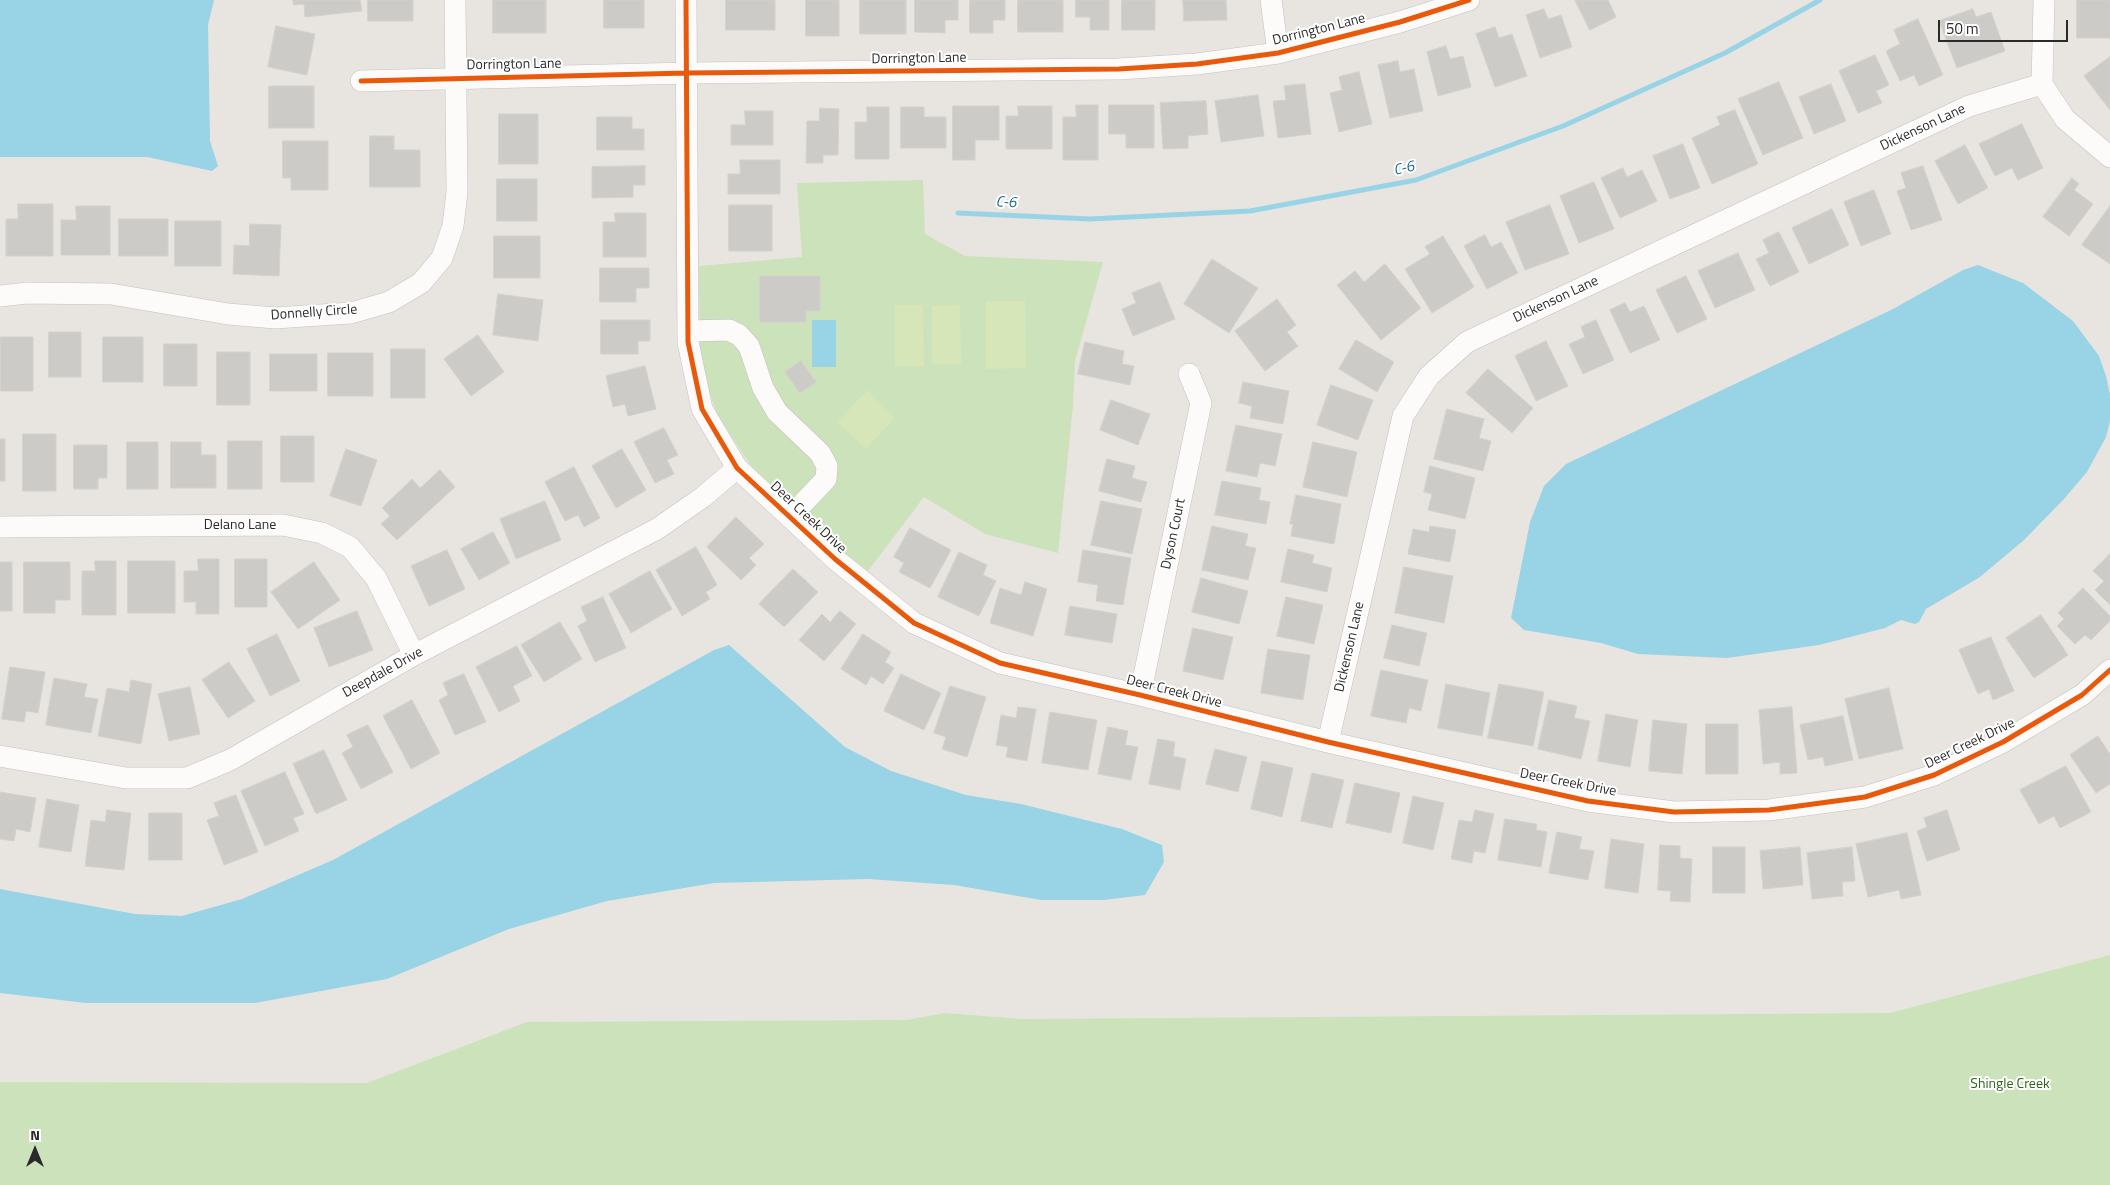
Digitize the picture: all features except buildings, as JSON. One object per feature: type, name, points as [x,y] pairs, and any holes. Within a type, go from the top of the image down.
[{"type":"street","name":"Donnelly Circle","points":[[0,296],[27,293],[112,294],[228,314],[275,318],[351,313],[389,302],[421,283],[442,258],[452,226],[457,192],[455,0]]},
{"type":"street","name":"Deer Creek Drive","points":[[686,0],[688,342],[702,410],[737,468],[834,559],[914,623],[1000,664],[1140,695],[1328,742],[1588,801],[1674,812],[1769,810],[1865,797],[1934,775],[2003,742],[2082,695],[2110,670]]},
{"type":"street","points":[[1271,0],[1278,53]]},
{"type":"street","name":"Dorrington Lane","points":[[360,81],[455,77],[687,73],[1119,69],[1197,64],[1278,53],[1400,22],[1469,0]]},
{"type":"street","points":[[2044,0],[2042,84],[2065,120],[2110,157]]},
{"type":"street","name":"Dickenson Lane","points":[[1328,742],[1403,416],[1429,376],[1466,342],[1969,106],[2042,84]]},
{"type":"street","points":[[688,331],[728,330],[739,335],[749,346],[763,388],[777,412],[820,453],[827,466],[826,479],[790,518]]},
{"type":"street","name":"Dyson Court","points":[[1140,695],[1201,402],[1189,374]]},
{"type":"street","name":"Deepdale Drive","points":[[0,756],[126,778],[187,778],[230,760],[414,655],[657,529],[703,497],[737,468]]},
{"type":"street","name":"Delano Lane","points":[[0,527],[283,525],[322,533],[350,546],[376,578],[414,655]]},
{"type":"green space","points":[[923,180],[925,234],[965,256],[1103,262],[1075,361],[1073,406],[1058,553],[985,534],[924,497],[868,571],[820,536],[761,481],[718,416],[700,367],[699,266],[802,257],[797,183]]},
{"type":"green space","points":[[986,301],[1025,301],[1026,368],[986,369]]},
{"type":"green space","points":[[895,305],[923,305],[924,366],[895,366]]},
{"type":"green space","points":[[960,305],[961,364],[932,364],[932,306]]},
{"type":"green space","points":[[867,390],[895,418],[866,449],[837,422]]},
{"type":"green space","name":"Shingle Creek","points":[[2110,955],[2110,1185],[0,1185],[0,1082],[367,1083],[527,1022],[907,1020],[944,1013],[1022,1019],[1890,1013]]},
{"type":"water","points":[[0,0],[214,0],[208,25],[210,141],[218,166],[212,171],[147,157],[0,157]]},
{"type":"water","points":[[1978,265],[2023,283],[2073,321],[2099,356],[2110,395],[2110,421],[2106,437],[2087,472],[2024,540],[1980,577],[1926,609],[1919,622],[1915,624],[1901,620],[1885,628],[1819,645],[1727,658],[1638,654],[1601,643],[1524,630],[1511,618],[1530,522],[1544,486],[1566,464],[1891,310],[1963,270]]},
{"type":"water","points":[[812,320],[836,320],[836,367],[812,367]]},
{"type":"water","points":[[729,645],[845,747],[891,771],[966,795],[1021,804],[1122,829],[1162,845],[1164,862],[1145,895],[1104,900],[1041,900],[954,885],[868,879],[714,883],[607,901],[509,929],[387,979],[255,1003],[86,1003],[0,993],[0,889],[135,914],[182,916],[242,899],[333,860],[714,650]]},
{"type":"waterway","name":"C-6","points":[[958,213],[1090,219],[1250,211],[1416,180],[1563,126],[1725,53],[1820,0]]},
{"type":"cycle path","points":[[686,0],[688,342],[702,409],[737,468],[835,559],[914,623],[1000,663],[1140,695],[1328,742],[1588,801],[1674,812],[1769,810],[1865,797],[1934,775],[2003,742],[2082,695],[2110,670]]},
{"type":"cycle path","points":[[361,81],[687,73],[1119,69],[1197,64],[1278,53],[1400,22],[1469,0]]}]
